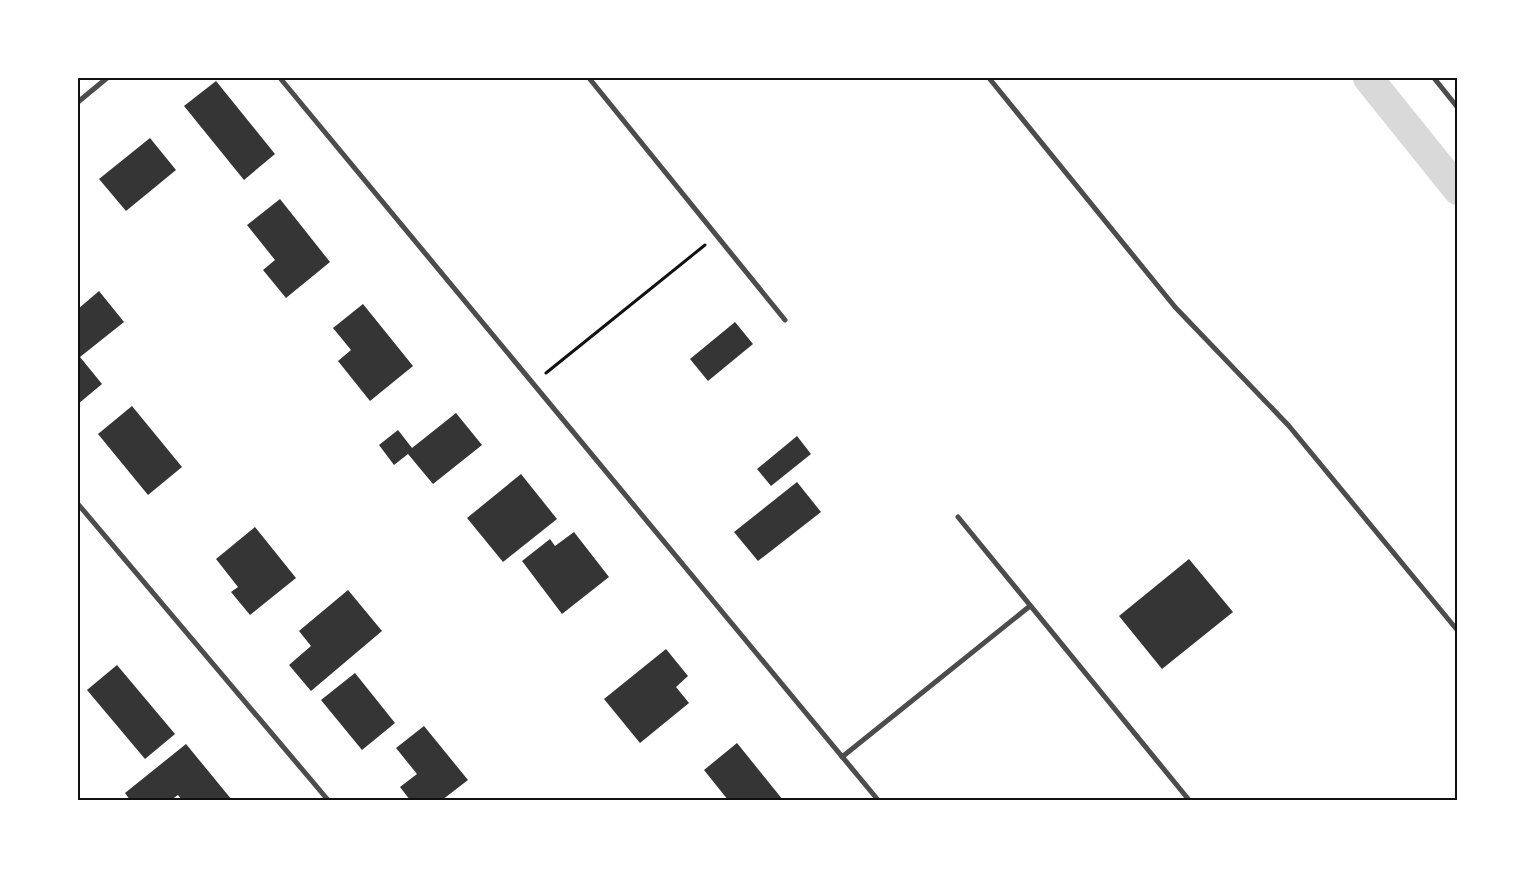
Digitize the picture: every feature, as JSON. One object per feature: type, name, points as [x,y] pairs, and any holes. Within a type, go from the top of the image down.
[{"type":"street","points":[[78,102],[107,78]]},
{"type":"street","points":[[280,78],[878,800]]},
{"type":"street","points":[[589,78],[785,320]]},
{"type":"street","points":[[990,78],[1175,307],[1289,426],[1458,631]]},
{"type":"street","points":[[1434,78],[1458,108]]},
{"type":"street","points":[[78,504],[328,800]]},
{"type":"street","points":[[958,517],[1189,800]]},
{"type":"street","points":[[842,757],[1030,606]]},
{"type":"path","points":[[533,384],[717,235]]},
{"type":"building","points":[[216,81],[275,154],[244,180],[184,106]]},
{"type":"building","points":[[150,138],[176,170],[126,211],[99,179]]},
{"type":"building","points":[[280,199],[330,262],[286,298],[263,270],[275,260],[247,225]]},
{"type":"building","points":[[99,291],[124,322],[80,357],[102,384],[78,404],[78,309]]},
{"type":"building","points":[[363,304],[413,366],[370,401],[338,361],[351,350],[333,328]]},
{"type":"building","points":[[735,322],[753,344],[708,381],[690,359]]},
{"type":"building","points":[[132,406],[182,467],[148,495],[98,434]]},
{"type":"building","points":[[456,413],[482,445],[433,484],[408,454],[394,465],[379,445],[398,430],[412,448]]},
{"type":"building","points":[[797,436],[811,454],[771,486],[757,469]]},
{"type":"building","points":[[521,474],[557,519],[503,562],[467,518]]},
{"type":"building","points":[[797,482],[821,512],[758,561],[734,532]]},
{"type":"building","points":[[255,527],[296,578],[250,615],[231,592],[238,587],[216,559]]},
{"type":"building","points":[[574,532],[609,577],[562,614],[522,561],[550,539],[555,546]]},
{"type":"building","points":[[1189,559],[1233,612],[1162,669],[1119,616]]},
{"type":"building","points":[[348,590],[382,631],[311,691],[289,665],[311,646],[299,631]]},
{"type":"building","points":[[666,649],[688,676],[676,687],[689,703],[640,743],[604,699]]},
{"type":"building","points":[[117,665],[175,734],[145,759],[87,690]]},
{"type":"building","points":[[355,673],[395,723],[362,750],[321,700]]},
{"type":"building","points":[[424,726],[468,780],[442,800],[410,800],[400,787],[417,774],[396,748]]},
{"type":"building","points":[[737,743],[783,800],[728,800],[704,770]]},
{"type":"building","points":[[186,744],[232,800],[182,800],[178,795],[171,800],[130,800],[125,793]]},
{"type":"waterway","points":[[1368,78],[1458,190]]}]
